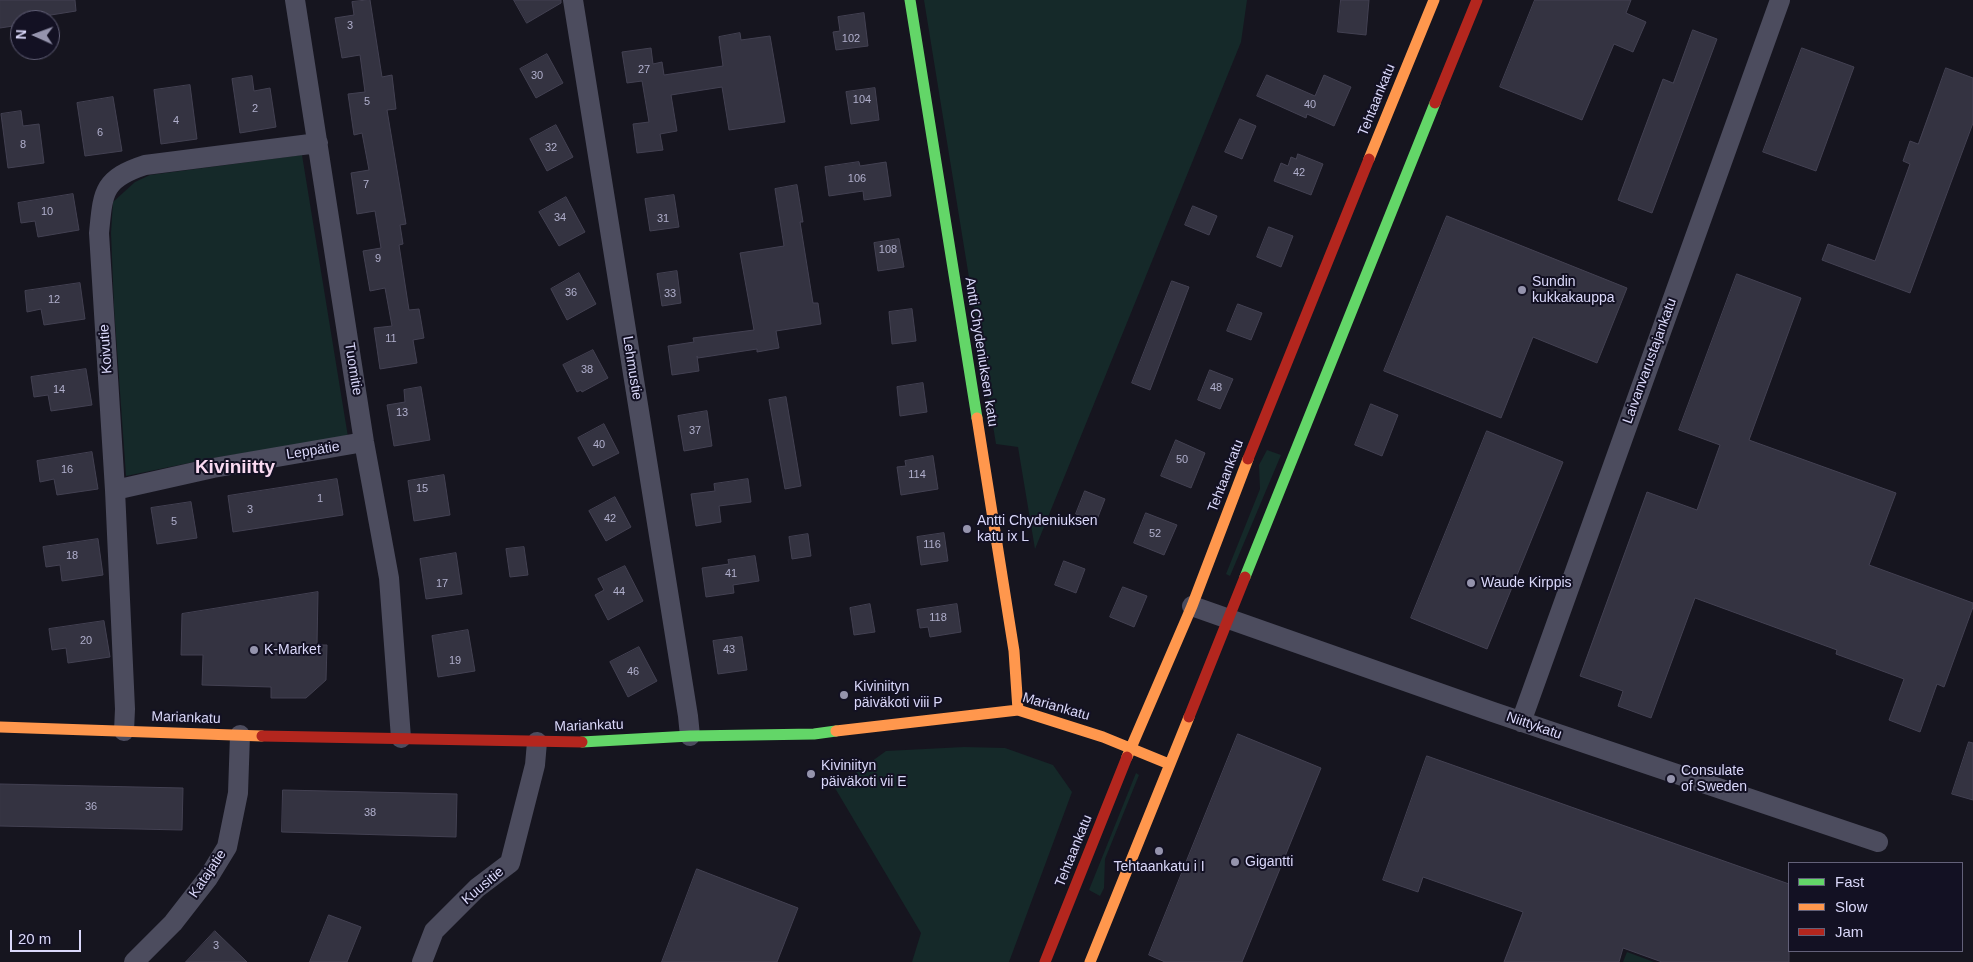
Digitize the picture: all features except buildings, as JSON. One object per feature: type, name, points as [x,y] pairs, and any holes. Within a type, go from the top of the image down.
[{"type":"main road","name":"Antti Chydeniuksen katu","points":[[910,0],[1014,651],[1018,710]]},
{"type":"main road","name":"Tehtaankatu","points":[[1045,962],[1131,748],[1192,606],[1258,434],[1434,0]]},
{"type":"main road","points":[[1090,962],[1477,0]]},
{"type":"main road","name":"Mariankatu","points":[[0,727],[537,742],[690,736],[814,734],[1018,710],[1103,737],[1169,764]]},
{"type":"street","name":"Tuomitie","points":[[295,0],[364,442],[389,578],[401,738]]},
{"type":"street","name":"Lehmustie","points":[[573,0],[690,736]]},
{"type":"street","name":"Laivanvarustajankatu","points":[[1521,722],[1780,0]]},
{"type":"street","name":"Koivutie","points":[[124,731],[125,699],[115,490],[99,233],[103,196],[113,182],[127,171],[145,165],[318,143]]},
{"type":"street","name":"Leppätie","points":[[115,490],[213,468],[364,442]]},
{"type":"street","name":"Niittykatu","points":[[1192,606],[1521,722],[1878,842]]},
{"type":"street","name":"Katajatie","points":[[134,962],[174,923],[208,878],[227,847],[238,794],[240,735]]},
{"type":"street","name":"Kuusitie","points":[[422,962],[434,931],[477,888],[510,863],[535,765],[537,742]]},
{"type":"green space","points":[[924,0],[1247,0],[1241,42],[1035,549],[1018,447],[996,444]]},
{"type":"green space","points":[[302,155],[348,437],[213,458],[126,476],[114,307],[111,233],[113,202],[135,182],[150,175]]},
{"type":"green space","points":[[1267,450],[1281,455],[1230,576],[1226,574],[1260,489],[1259,465]]},
{"type":"green space","points":[[964,747],[1005,748],[1053,765],[1072,792],[1009,962],[912,962],[921,933],[835,788],[886,751]]},
{"type":"green space","points":[[1136,773],[1139,775],[1105,859],[1104,888],[1100,896],[1089,890]]},
{"type":"green space","points":[[1627,952],[1654,962],[1623,962]]},
{"type":"traffic: fast","points":[[910,0],[977,418]]},
{"type":"traffic: fast","points":[[1245,577],[1435,103]]},
{"type":"traffic: fast","points":[[582,742],[690,736],[814,734],[836,731]]},
{"type":"traffic: slow","points":[[1369,159],[1434,0]]},
{"type":"traffic: slow","points":[[977,418],[1014,651],[1018,710]]},
{"type":"traffic: slow","points":[[1127,757],[1192,606],[1248,459]]},
{"type":"traffic: slow","points":[[836,731],[1018,710],[1103,737],[1169,764]]},
{"type":"traffic: slow","points":[[1090,962],[1189,717]]},
{"type":"traffic: slow","points":[[0,727],[262,736]]},
{"type":"traffic: jam","points":[[1435,103],[1477,0]]},
{"type":"traffic: jam","points":[[1248,459],[1369,159]]},
{"type":"traffic: jam","points":[[1189,717],[1245,577]]},
{"type":"traffic: jam","points":[[262,736],[582,742]]},
{"type":"traffic: jam","points":[[1045,962],[1127,757]]},
{"type":"place","name":"Sundin kukkakauppa","points":[[1522,290]]},
{"type":"place","name":"Antti Chydeniuksen katu ix L","points":[[967,529]]},
{"type":"place","name":"Waude Kirppis","points":[[1471,583]]},
{"type":"place","name":"K-Market","points":[[254,650]]},
{"type":"place","name":"Kiviniityn päiväkoti viii P","points":[[844,695]]},
{"type":"place","name":"Kiviniityn päiväkoti vii E","points":[[811,774]]},
{"type":"place","name":"Consulate of Sweden","points":[[1671,779]]},
{"type":"place","name":"Tehtaankatu i I","points":[[1159,851]]},
{"type":"place","name":"Gigantti","points":[[1235,862]]},
{"type":"district","name":"Kiviniitty","points":[[235,468]]}]
